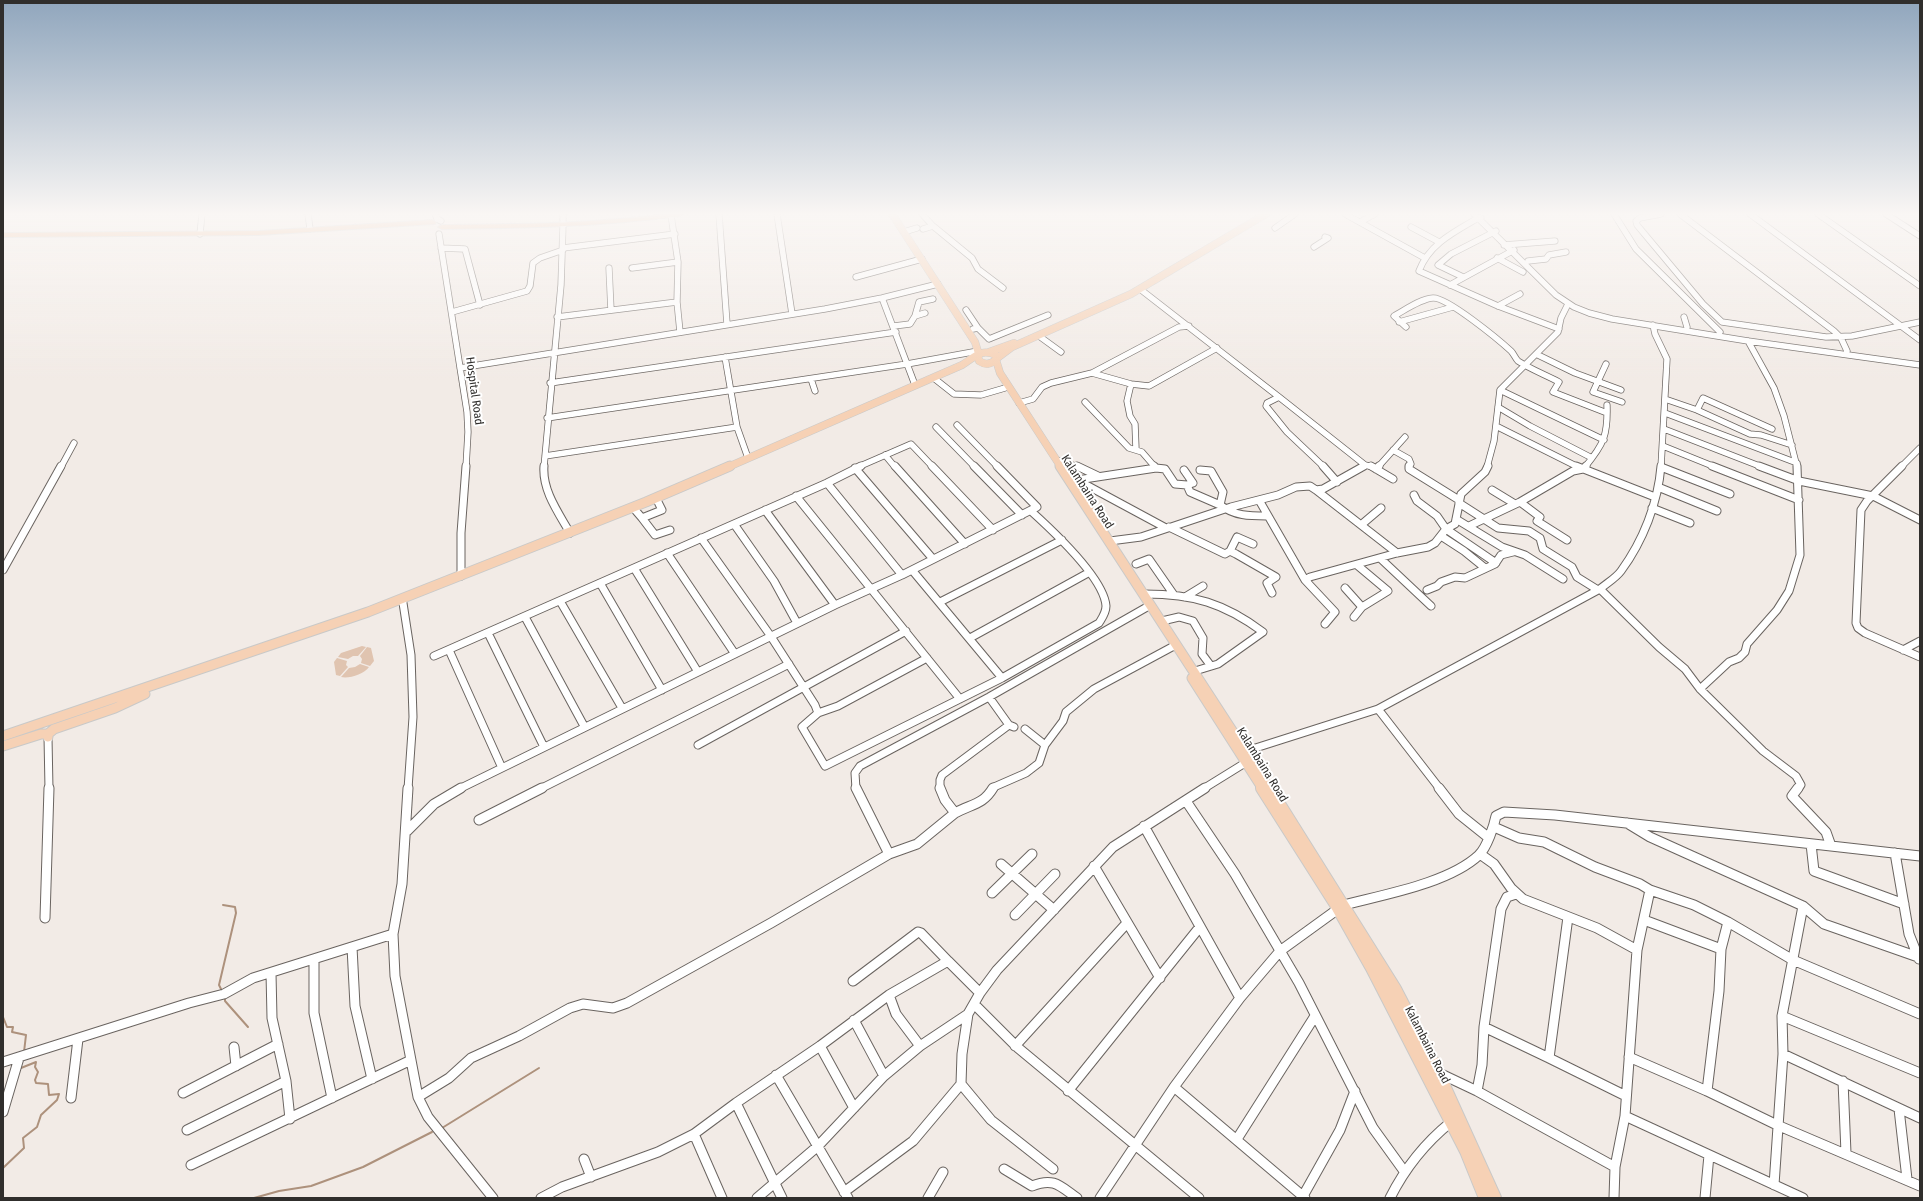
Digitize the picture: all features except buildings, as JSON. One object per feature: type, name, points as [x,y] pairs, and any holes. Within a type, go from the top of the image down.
[{"type":"main road","points":[[929,270],[975,342],[978,354]]},
{"type":"main road","points":[[935,270],[975,329],[988,352],[996,355],[996,360]]},
{"type":"main road","points":[[3,736],[330,626],[570,533],[748,458],[915,385],[978,354],[1016,342],[1127,291],[1165,270]]},
{"type":"main road","points":[[3,741],[320,634],[639,515],[658,502],[935,379],[972,364],[986,364],[996,360],[1012,347],[1140,289],[1172,270]]},
{"type":"main road","name":"Kalambaina Road","points":[[978,354],[979,361],[986,364],[996,374],[1006,388],[1147,607],[1245,763],[1396,990],[1438,1072],[1495,1198]]},
{"type":"main road","name":"Kalambaina Road","points":[[996,360],[1000,373],[1057,460],[1074,481],[1110,541],[1246,751],[1340,907],[1466,1151],[1485,1198]]},
{"type":"main road","points":[[3,746],[41,734],[46,734],[48,737],[48,734],[54,729],[115,708],[152,691]]},
{"type":"street","name":"Hospital Road","points":[[444,270],[448,298],[452,312],[468,432],[461,533],[460,576]]},
{"type":"street","points":[[471,270],[480,305]]},
{"type":"street","points":[[452,312],[527,291],[530,286],[532,270]]},
{"type":"street","points":[[561,270],[550,383],[543,477],[545,485],[570,533]]},
{"type":"street","points":[[609,270],[611,310]]},
{"type":"street","points":[[678,270],[677,302],[680,332]]},
{"type":"street","points":[[723,270],[727,324]]},
{"type":"street","points":[[785,270],[792,314]]},
{"type":"street","points":[[856,276],[881,270]]},
{"type":"street","points":[[979,270],[1003,288]]},
{"type":"street","points":[[1419,270],[1498,306],[1559,329]]},
{"type":"street","points":[[1448,270],[1463,278]]},
{"type":"street","points":[[1450,285],[1477,270]]},
{"type":"street","points":[[1520,270],[1524,272]]},
{"type":"street","points":[[1531,270],[1548,288],[1568,304],[1603,317],[1748,341],[1920,365]]},
{"type":"street","points":[[1537,270],[1563,295],[1587,309],[1614,316],[1920,362]]},
{"type":"street","points":[[1657,270],[1720,332]]},
{"type":"street","points":[[1675,270],[1703,304],[1719,320],[1736,325],[1826,338],[1840,338],[1920,322]]},
{"type":"street","points":[[1752,270],[1840,338],[1848,351]]},
{"type":"street","points":[[1826,270],[1920,340]]},
{"type":"street","points":[[1897,270],[1920,286]]},
{"type":"street","points":[[460,368],[792,314],[882,298],[938,284]]},
{"type":"street","points":[[1140,289],[1181,324],[1189,326],[1365,465]]},
{"type":"street","points":[[1498,306],[1520,294]]},
{"type":"street","points":[[882,298],[915,385]]},
{"type":"street","points":[[550,383],[895,329],[910,324],[915,316],[920,302],[933,299]]},
{"type":"street","points":[[1406,327],[1394,318],[1394,316],[1432,299],[1441,300],[1453,307],[1512,352],[1516,356],[1517,360],[1524,365],[1559,382],[1553,392],[1592,409],[1607,413]]},
{"type":"street","points":[[557,317],[677,302]]},
{"type":"street","points":[[1305,580],[1310,577],[1397,553],[1428,547],[1435,543],[1446,529],[1455,524],[1461,494],[1485,472],[1494,441],[1500,390],[1558,332],[1568,304]]},
{"type":"street","points":[[1399,322],[1453,307]]},
{"type":"street","points":[[966,310],[975,329],[989,339],[1012,332],[1048,315]]},
{"type":"street","points":[[1564,313],[1581,310]]},
{"type":"street","points":[[915,316],[925,313]]},
{"type":"street","points":[[1684,317],[1687,328]]},
{"type":"street","points":[[1019,403],[1033,399],[1042,387],[1051,383],[1092,373],[1181,324]]},
{"type":"street","points":[[1246,751],[1378,709],[1599,590],[1620,572],[1644,534],[1658,487],[1661,467],[1665,413],[1666,359],[1655,334],[1653,325]]},
{"type":"street","points":[[1039,336],[1061,352]]},
{"type":"street","points":[[1700,689],[1729,662],[1739,658],[1745,652],[1747,644],[1777,610],[1789,591],[1800,555],[1799,481],[1797,463],[1774,388],[1748,341]]},
{"type":"street","points":[[1092,373],[1131,384],[1150,386],[1162,377],[1216,348]]},
{"type":"street","points":[[547,418],[978,354]]},
{"type":"street","points":[[1536,354],[1575,373],[1621,390]]},
{"type":"street","points":[[725,356],[737,426],[748,458]]},
{"type":"street","points":[[1606,364],[1599,382],[1593,392],[1622,402]]},
{"type":"street","points":[[812,379],[815,391]]},
{"type":"street","points":[[935,379],[954,394],[981,395],[1006,388]]},
{"type":"street","points":[[1131,384],[1127,401],[1130,416],[1135,424],[1136,448]]},
{"type":"street","points":[[1500,390],[1604,440]]},
{"type":"street","points":[[1279,397],[1267,403],[1266,406],[1287,432],[1337,479]]},
{"type":"street","points":[[1696,410],[1703,398],[1772,429]]},
{"type":"street","points":[[1665,399],[1696,410],[1750,434],[1761,435],[1792,445]]},
{"type":"street","points":[[1085,402],[1129,448],[1136,448],[1147,456],[1156,468]]},
{"type":"street","points":[[1468,526],[1518,503],[1573,471],[1583,469],[1604,440],[1608,427],[1607,405]]},
{"type":"street","points":[[1498,407],[1530,426],[1592,458]]},
{"type":"street","points":[[1665,413],[1797,463]]},
{"type":"street","points":[[407,831],[434,804],[463,787],[584,726],[735,654],[770,635],[834,604],[902,575],[1037,507],[957,425]]},
{"type":"street","points":[[544,456],[737,426]]},
{"type":"street","points":[[1496,426],[1532,446],[1583,469],[1610,481],[1655,497]]},
{"type":"street","points":[[936,427],[1022,515]]},
{"type":"street","points":[[1664,429],[1799,481],[1873,496],[1920,520]]},
{"type":"street","points":[[1376,469],[1405,437]]},
{"type":"street","points":[[3,570],[74,443]]},
{"type":"street","points":[[434,656],[488,634],[911,444],[993,530]]},
{"type":"street","points":[[1663,446],[1799,500]]},
{"type":"street","points":[[1920,448],[1867,501],[1861,510],[1856,624],[1865,633],[1920,657]]},
{"type":"street","points":[[1393,450],[1409,459],[1411,464],[1408,466],[1409,469],[1498,528],[1529,531],[1540,538],[1542,549],[1572,567],[1577,577],[1599,590],[1659,647],[1685,669],[1700,689],[1764,751],[1796,776],[1801,785],[1792,796],[1826,832],[1831,846]]},
{"type":"street","points":[[886,455],[965,544]]},
{"type":"street","points":[[1057,460],[1069,461],[1099,476]]},
{"type":"street","points":[[1316,490],[1326,488],[1337,479],[1365,465],[1370,465],[1393,479]]},
{"type":"street","points":[[1661,467],[1730,494]]},
{"type":"street","points":[[855,468],[933,559]]},
{"type":"street","points":[[1074,481],[1156,468],[1165,469],[1175,484],[1187,485],[1193,483],[1184,470]]},
{"type":"street","points":[[1200,470],[1210,471],[1223,492],[1222,507]]},
{"type":"street","points":[[1074,481],[1217,552],[1226,554],[1230,551],[1237,537],[1253,544]]},
{"type":"street","points":[[827,483],[902,575]]},
{"type":"street","points":[[1187,485],[1190,492],[1237,516],[1266,516]]},
{"type":"street","points":[[1110,541],[1141,537],[1222,507],[1259,500],[1305,485],[1316,490],[1397,553]]},
{"type":"street","points":[[1658,487],[1717,511]]},
{"type":"street","points":[[1492,490],[1518,503],[1540,517],[1537,521],[1567,540]]},
{"type":"street","points":[[1414,494],[1417,502],[1433,512],[1440,519],[1440,524],[1496,563]]},
{"type":"street","points":[[796,496],[906,630],[960,699]]},
{"type":"street","points":[[1259,500],[1266,516],[1281,537],[1305,580],[1335,612],[1325,624]]},
{"type":"street","points":[[1361,525],[1381,508]]},
{"type":"street","points":[[1652,508],[1690,523]]},
{"type":"street","points":[[766,510],[834,604]]},
{"type":"street","points":[[928,658],[838,706],[818,713],[802,727],[825,766],[1002,678],[1099,623],[1106,606],[1104,596],[1062,540],[1030,511]]},
{"type":"street","points":[[639,515],[655,535],[670,530]]},
{"type":"street","points":[[1456,519],[1502,547],[1525,555],[1562,579]]},
{"type":"street","points":[[734,524],[774,581],[797,623]]},
{"type":"street","points":[[1440,536],[1459,547],[1485,568]]},
{"type":"street","points":[[701,538],[770,635],[815,705],[818,713]]},
{"type":"street","points":[[940,602],[1062,540]]},
{"type":"street","points":[[1427,590],[1437,586],[1441,582],[1455,577],[1465,578],[1496,563],[1502,555],[1502,547]]},
{"type":"street","points":[[1230,551],[1253,562],[1276,577],[1267,583],[1272,593]]},
{"type":"street","points":[[1502,555],[1513,552]]},
{"type":"street","points":[[667,553],[735,654]]},
{"type":"street","points":[[1381,558],[1432,606]]},
{"type":"street","points":[[1136,564],[1149,559],[1174,595]]},
{"type":"street","points":[[1354,617],[1362,607],[1388,591],[1357,565]]},
{"type":"street","points":[[634,568],[698,672]]},
{"type":"street","points":[[912,570],[1002,678]]},
{"type":"street","points":[[970,638],[1088,573]]},
{"type":"street","points":[[600,583],[662,690]]},
{"type":"street","points":[[1185,597],[1203,586]]},
{"type":"street","points":[[1345,588],[1362,607]]},
{"type":"street","points":[[1145,594],[1174,595],[1210,603],[1237,613],[1263,632],[1233,654],[1211,666],[1194,672]]},
{"type":"street","points":[[560,601],[622,708]]},
{"type":"street","points":[[403,603],[411,655],[413,717],[407,831],[402,884],[393,934],[399,998],[418,1097],[428,1117],[493,1198]]},
{"type":"street","points":[[889,854],[855,787],[855,773],[860,766],[989,697],[1147,607]]},
{"type":"street","points":[[525,617],[584,726]]},
{"type":"street","points":[[1162,621],[1179,617],[1192,621],[1203,638],[1202,654],[1211,666]]},
{"type":"street","points":[[698,745],[804,688],[906,630]]},
{"type":"street","points":[[488,634],[544,747]]},
{"type":"street","points":[[1903,650],[1920,641]]},
{"type":"street","points":[[418,1097],[449,1078],[471,1058],[519,1036],[570,1008],[590,1004],[600,1007],[613,1008],[627,1003],[771,923],[889,854],[917,844],[936,831],[955,813],[966,807],[982,802],[989,796],[994,787],[1030,771],[1039,763],[1045,745],[1063,722],[1066,712],[1094,689],[1172,647]]},
{"type":"street","points":[[448,650],[502,768]]},
{"type":"street","points":[[479,820],[789,664]]},
{"type":"street","points":[[955,813],[940,792],[940,779],[958,762],[1012,726],[989,697]]},
{"type":"street","points":[[1378,709],[1459,814],[1489,838]]},
{"type":"street","points":[[1025,729],[1045,745]]},
{"type":"street","points":[[45,918],[49,787],[48,737]]},
{"type":"street","points":[[776,1075],[846,1195],[913,1141],[961,1084],[962,1054],[968,1014],[980,993],[997,970],[1113,847],[1245,763]]},
{"type":"street","points":[[1186,801],[1235,874],[1299,983],[1373,1128],[1404,1171]]},
{"type":"street","points":[[1100,1198],[1135,1143],[1174,1087],[1240,998],[1280,951],[1318,925],[1340,907],[1422,884],[1457,870],[1480,854],[1494,827],[1496,816],[1504,812],[1533,813],[1624,822],[1920,856]]},
{"type":"street","points":[[1624,822],[1650,837],[1803,906],[1824,924],[1919,959]]},
{"type":"street","points":[[1144,826],[1240,998]]},
{"type":"street","points":[[1494,827],[1519,838],[1544,842],[1595,867],[1640,884],[1650,890],[1694,905],[1728,922],[1793,960],[1920,1014]]},
{"type":"street","points":[[1810,844],[1814,871],[1904,904]]},
{"type":"street","points":[[1895,853],[1901,876],[1910,942],[1919,959]]},
{"type":"street","points":[[992,893],[1032,854]]},
{"type":"street","points":[[1480,854],[1499,867],[1516,894],[1523,899],[1597,928],[1637,950]]},
{"type":"street","points":[[1001,864],[1054,910]]},
{"type":"street","points":[[1094,866],[1160,978]]},
{"type":"street","points":[[1015,915],[1055,874]]},
{"type":"street","points":[[1614,1198],[1615,1167],[1625,1116],[1637,950],[1650,890]]},
{"type":"street","points":[[1477,1091],[1482,1065],[1484,1027],[1501,908],[1507,898],[1516,894]]},
{"type":"street","points":[[1774,1185],[1783,1054],[1782,1016],[1803,906]]},
{"type":"street","points":[[1549,1058],[1568,917]]},
{"type":"street","points":[[1644,920],[1721,949]]},
{"type":"street","points":[[1707,1091],[1719,991],[1721,949],[1728,922]]},
{"type":"street","points":[[1015,1046],[1128,923]]},
{"type":"street","points":[[1068,1091],[1200,928]]},
{"type":"street","points":[[853,981],[918,932],[921,933],[980,993]]},
{"type":"street","points":[[3,1062],[189,1003],[224,994],[253,978],[393,934]]},
{"type":"street","points":[[352,947],[355,1006],[372,1079]]},
{"type":"street","points":[[314,959],[314,1013],[332,1098]]},
{"type":"street","points":[[541,1198],[562,1187],[658,1152],[694,1134],[776,1075],[820,1046],[889,995],[948,961]]},
{"type":"street","points":[[271,973],[272,1018],[286,1081],[290,1120]]},
{"type":"street","points":[[889,995],[896,1014],[920,1046]]},
{"type":"street","points":[[974,1004],[1015,1046],[1068,1091],[1135,1143],[1199,1198]]},
{"type":"street","points":[[757,1198],[818,1146],[884,1076],[920,1046],[968,1014]]},
{"type":"street","points":[[1237,1139],[1315,1016]]},
{"type":"street","points":[[1782,1016],[1920,1073]]},
{"type":"street","points":[[854,1020],[884,1076]]},
{"type":"street","points":[[1484,1027],[1626,1096]]},
{"type":"street","points":[[71,1098],[78,1039]]},
{"type":"street","points":[[183,1093],[278,1044]]},
{"type":"street","points":[[820,1046],[854,1108]]},
{"type":"street","points":[[234,1047],[236,1066]]},
{"type":"street","points":[[1783,1054],[1920,1118]]},
{"type":"street","points":[[1629,1057],[1707,1091],[1777,1125],[1907,1179],[1920,1186]]},
{"type":"street","points":[[3,1112],[18,1058]]},
{"type":"street","points":[[192,1165],[290,1120],[411,1060]]},
{"type":"street","points":[[1438,1072],[1477,1091],[1615,1167]]},
{"type":"street","points":[[187,1130],[286,1081]]},
{"type":"street","points":[[1842,1081],[1846,1153]]},
{"type":"street","points":[[961,1084],[991,1120],[1053,1168]]},
{"type":"street","points":[[1174,1087],[1304,1197],[1340,1130],[1355,1091]]},
{"type":"street","points":[[736,1103],[782,1198]]},
{"type":"street","points":[[1899,1109],[1907,1179]]},
{"type":"street","points":[[1625,1116],[1803,1198]]},
{"type":"street","points":[[1390,1198],[1404,1171],[1435,1134],[1451,1122]]},
{"type":"street","points":[[694,1134],[722,1198]]},
{"type":"street","points":[[1705,1198],[1709,1155]]},
{"type":"street","points":[[584,1159],[590,1177]]},
{"type":"street","points":[[1004,1169],[1032,1186],[1042,1181],[1051,1180],[1077,1198]]},
{"type":"street","points":[[928,1198],[943,1172]]},
{"type":"shaded area","points":[[362,646],[366,647],[358,656],[353,656],[348,659],[338,657],[341,653]]},
{"type":"shaded area","points":[[367,647],[371,648],[374,661],[370,666],[361,663],[362,659],[360,656]]},
{"type":"shaded area","points":[[337,658],[347,661],[346,665],[348,667],[340,676],[336,675],[334,662]]},
{"type":"shaded area","points":[[360,664],[369,667],[364,672],[356,675],[341,677],[349,668]]},
{"type":"waterway","points":[[222,991],[219,985],[236,913],[235,907],[223,905]]},
{"type":"waterway","points":[[225,998],[225,1001],[248,1027]]},
{"type":"waterway","points":[[3,1017],[7,1027],[13,1027],[12,1032],[26,1035],[24,1052]]},
{"type":"waterway","points":[[3,1168],[24,1148],[23,1138],[37,1127],[41,1115],[57,1100],[59,1094],[49,1095],[48,1084],[36,1083],[35,1080],[38,1072],[35,1067],[36,1062],[21,1068]]},
{"type":"waterway","points":[[442,1128],[539,1068]]},
{"type":"waterway","points":[[254,1198],[279,1191],[311,1186],[363,1167],[432,1132]]}]
